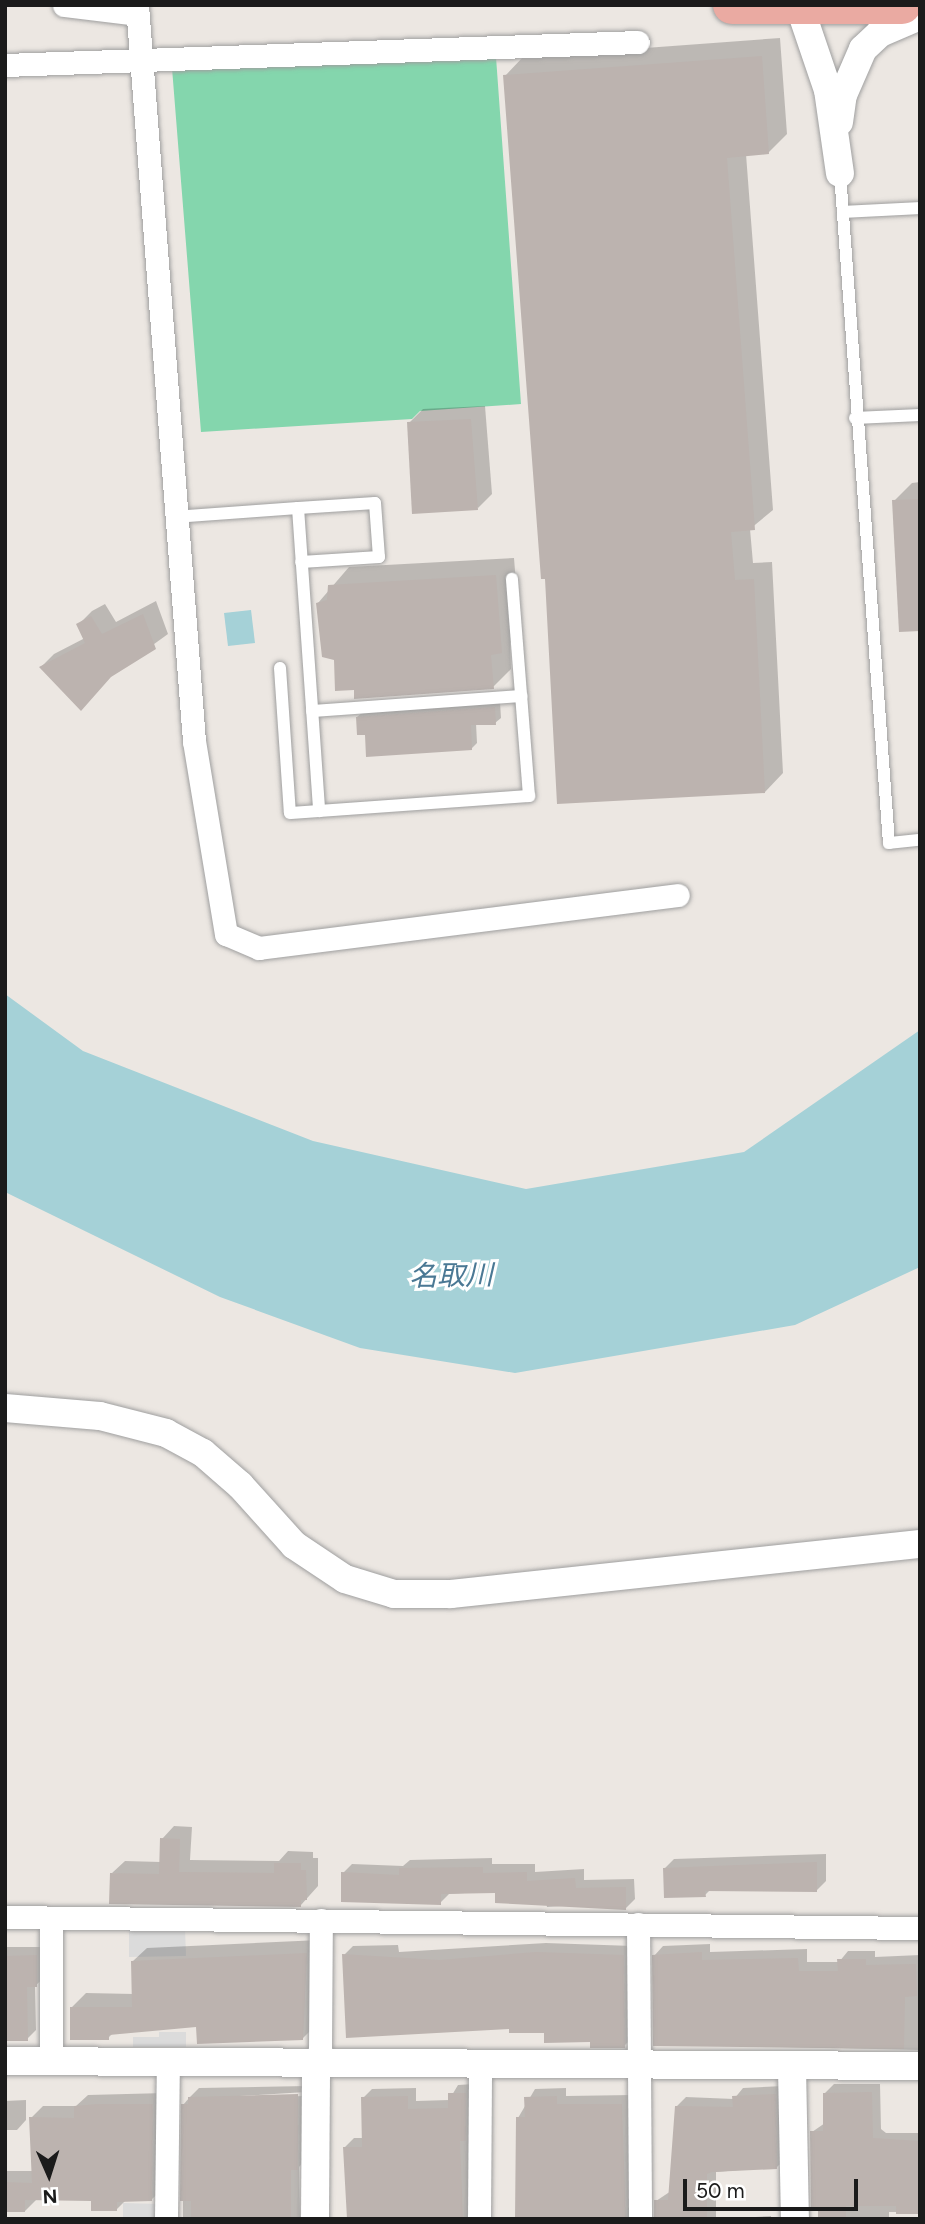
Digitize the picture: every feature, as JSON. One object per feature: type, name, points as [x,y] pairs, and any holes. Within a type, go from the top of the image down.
[{"type":"highway","points":[[732,5],[902,5]]},
{"type":"street","points":[[64,5],[137,10],[174,517],[194,741],[226,934],[259,948],[678,895]]},
{"type":"street","points":[[799,6],[828,90],[837,134],[840,173]]},
{"type":"street","points":[[837,134],[843,95],[863,49],[880,33],[920,16]]},
{"type":"street","points":[[5,65],[638,42]]},
{"type":"street","points":[[5,1408],[100,1416],[166,1433],[203,1453],[240,1486],[294,1545],[345,1579],[394,1594],[451,1594],[920,1544]]},
{"type":"street","points":[[5,1917],[920,1928]]},
{"type":"street","points":[[51,1918],[51,2062]]},
{"type":"street","points":[[315,2219],[316,2063],[320,2049],[321,1920]]},
{"type":"street","points":[[638,1924],[640,2219]]},
{"type":"street","points":[[5,2061],[920,2066]]},
{"type":"street","points":[[166,2219],[168,2062]]},
{"type":"street","points":[[479,2219],[480,2065]]},
{"type":"street","points":[[792,2067],[795,2219]]},
{"type":"lane","points":[[840,173],[855,418],[873,576],[890,843],[920,840]]},
{"type":"lane","points":[[843,212],[920,208]]},
{"type":"lane","points":[[855,418],[920,415]]},
{"type":"lane","points":[[174,517],[375,503],[379,557],[301,562]]},
{"type":"lane","points":[[298,508],[319,811]]},
{"type":"lane","points":[[280,668],[290,813],[528,796],[512,579]]},
{"type":"lane","points":[[312,711],[521,696]]},
{"type":"green space","points":[[496,57],[521,404],[420,411],[412,419],[201,432],[172,68]]},
{"type":"shaded area","points":[[185,1928],[186,1956],[129,1957],[129,1930]]},
{"type":"shaded area","points":[[159,2032],[186,2032],[186,2047],[133,2047],[133,2037],[159,2037]]},
{"type":"shaded area","points":[[123,2203],[158,2204],[158,2219],[123,2218]]},
{"type":"water","points":[[251,610],[255,643],[228,646],[224,613]]},
{"type":"water","name":"名取川","points":[[5,994],[83,1051],[313,1141],[526,1189],[744,1152],[920,1030],[920,1267],[795,1325],[515,1373],[360,1348],[220,1297],[5,1192]]},
{"type":"building","points":[[762,56],[769,154],[727,158],[755,530],[731,532],[735,580],[754,579],[765,793],[557,804],[545,579],[541,579],[503,75]]},
{"type":"building","points":[[471,419],[478,510],[412,514],[407,422]]},
{"type":"building","points":[[920,499],[920,631],[899,632],[892,500]]},
{"type":"building","points":[[496,575],[502,653],[491,655],[494,689],[354,699],[354,690],[335,691],[334,660],[322,657],[316,603],[327,600],[328,585]]},
{"type":"building","points":[[143,614],[156,649],[111,677],[81,711],[39,667],[85,643],[76,624],[91,616],[102,634]]},
{"type":"building","points":[[495,707],[496,725],[471,725],[472,750],[366,757],[365,735],[357,735],[356,717]]},
{"type":"building","points":[[160,1838],[180,1839],[179,1872],[274,1873],[274,1863],[301,1863],[301,1870],[306,1870],[307,1900],[301,1900],[301,1907],[109,1904],[110,1873],[159,1874]]},
{"type":"building","points":[[817,1862],[817,1892],[705,1891],[706,1897],[664,1898],[663,1868]]},
{"type":"building","points":[[483,1867],[483,1873],[527,1872],[527,1881],[575,1878],[576,1888],[626,1887],[626,1910],[495,1903],[495,1893],[441,1894],[441,1905],[341,1902],[341,1872],[399,1875],[399,1868]]},
{"type":"building","points":[[536,1952],[624,1955],[625,2048],[590,2048],[590,2042],[544,2043],[544,2033],[509,2033],[509,2029],[346,2038],[342,1954],[439,1960]]},
{"type":"building","points":[[702,1952],[702,1960],[798,1958],[799,1971],[838,1971],[837,1959],[866,1959],[866,1965],[916,1964],[917,1996],[905,1997],[904,2049],[653,2046],[652,1955]]},
{"type":"building","points":[[307,1953],[303,2040],[197,2044],[196,2027],[109,2035],[109,2040],[70,2040],[70,2007],[132,2007],[131,1961]]},
{"type":"building","points":[[37,1955],[37,1987],[27,1987],[28,2041],[5,2041],[5,1956]]},
{"type":"building","points":[[872,2092],[873,2138],[920,2141],[920,2214],[896,2214],[896,2206],[846,2206],[846,2219],[818,2219],[818,2208],[811,2208],[810,2131],[823,2131],[823,2093]]},
{"type":"building","points":[[448,2093],[466,2093],[466,2141],[460,2141],[463,2219],[347,2219],[343,2147],[362,2147],[361,2097],[408,2096],[408,2109],[448,2108]]},
{"type":"building","points":[[298,2094],[298,2170],[291,2170],[291,2219],[191,2217],[191,2201],[180,2201],[181,2104],[188,2104],[188,2097]]},
{"type":"building","points":[[776,2094],[777,2169],[707,2174],[707,2219],[654,2219],[654,2200],[668,2200],[675,2106],[733,2107],[732,2096]]},
{"type":"building","points":[[557,2096],[557,2104],[622,2104],[626,2219],[515,2219],[516,2117],[525,2117],[524,2097]]},
{"type":"building","points":[[153,2104],[152,2201],[117,2202],[117,2211],[91,2211],[91,2201],[25,2200],[25,2212],[5,2212],[5,2182],[32,2183],[29,2117],[74,2118],[74,2106]]}]
